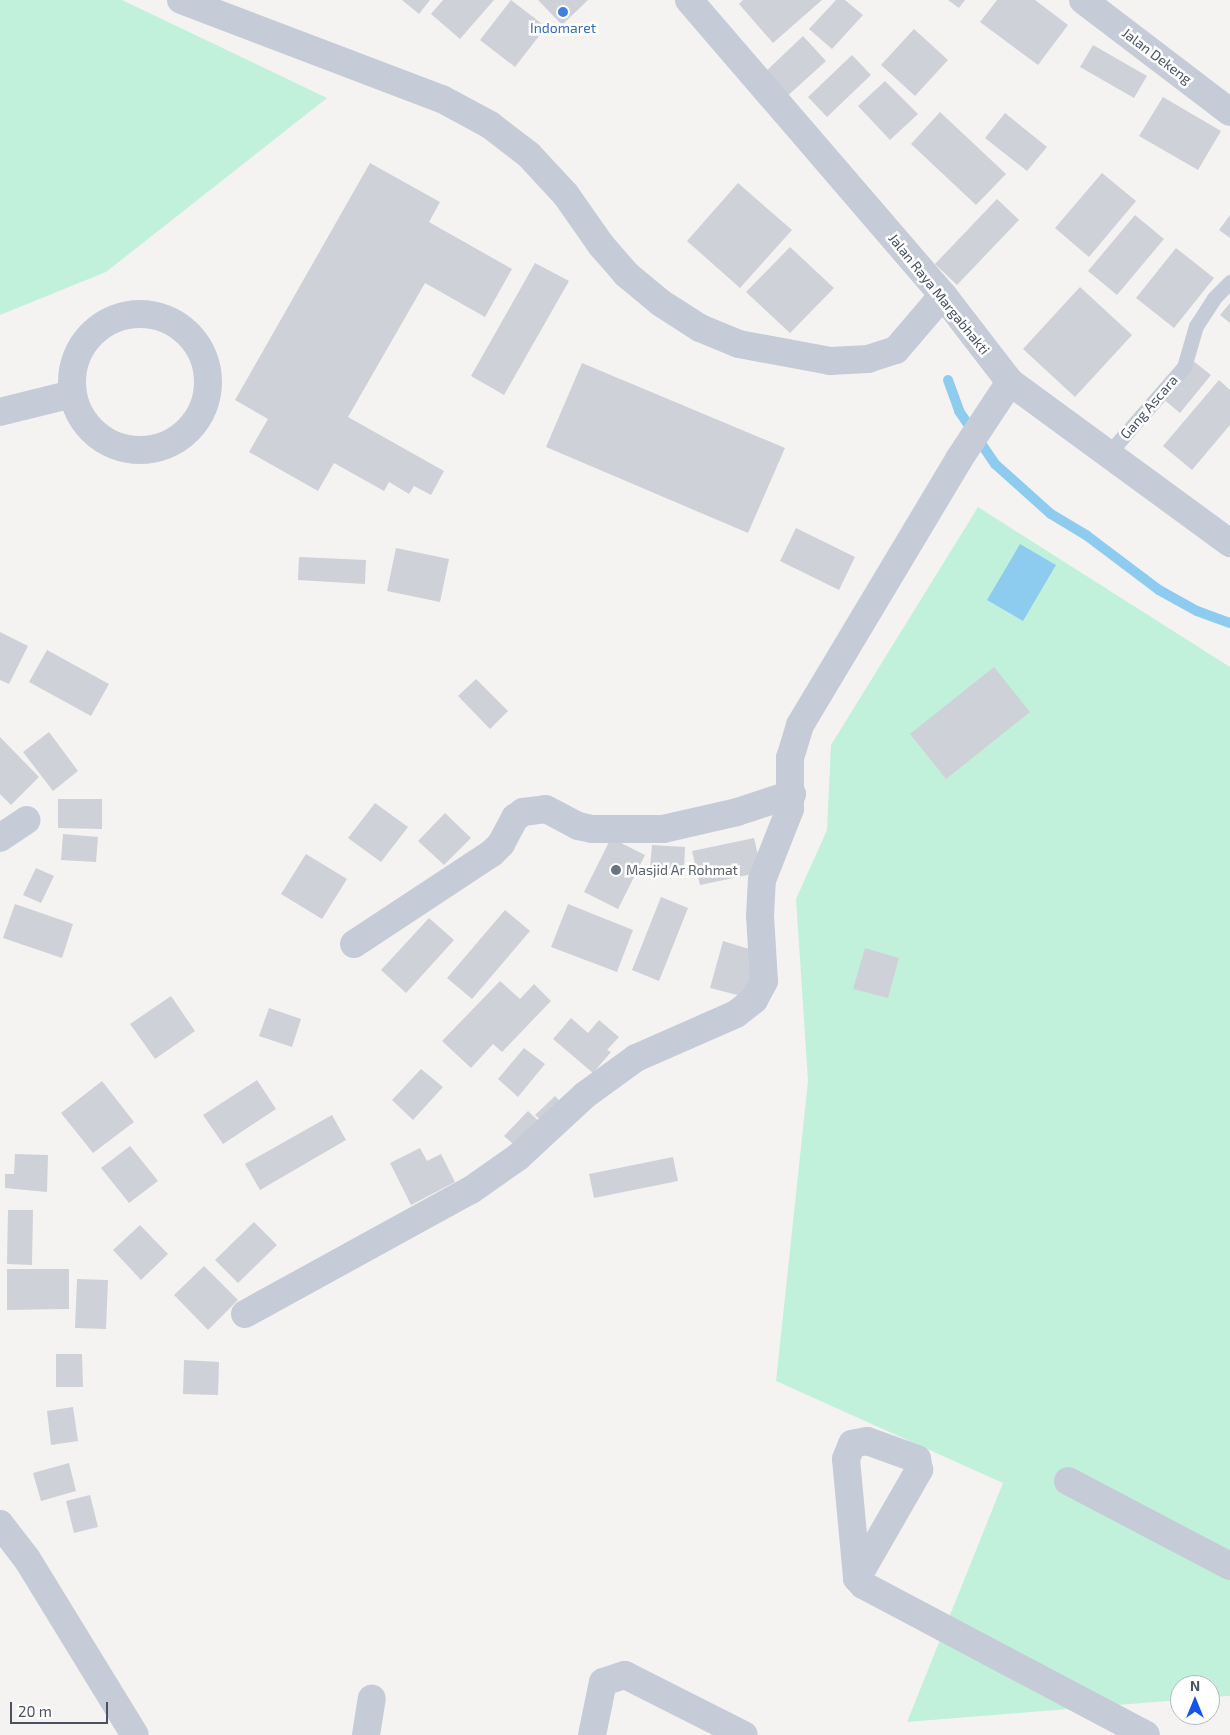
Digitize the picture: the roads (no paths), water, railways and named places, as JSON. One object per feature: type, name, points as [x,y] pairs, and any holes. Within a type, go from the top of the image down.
[{"type":"street","points":[[182,0],[442,99],[490,125],[529,155],[566,195],[601,245],[626,274],[661,303],[700,328],[739,344],[830,361],[868,359],[896,350],[943,295]]},
{"type":"street","name":"Jalan Raya Margabhakti","points":[[688,0],[943,295],[1010,382],[1230,543]]},
{"type":"street","name":"Jalan Dekeng","points":[[1084,0],[1230,112]]},
{"type":"street","points":[[146,313],[179,326],[198,345],[208,370],[204,405],[196,421],[169,444],[152,449],[134,450],[100,438],[82,418],[72,394],[73,367],[83,342],[95,329],[127,314],[146,313]]},
{"type":"street","points":[[245,1314],[470,1190],[518,1157],[585,1095],[623,1067],[662,1045],[736,1014],[754,1000],[764,981],[760,916],[762,880],[790,809],[792,794],[790,758],[800,725],[958,459],[984,425],[1010,382]]},
{"type":"street","points":[[0,412],[72,394]]},
{"type":"street","points":[[354,944],[492,853],[501,844],[515,818],[523,812],[546,809],[578,826],[592,829],[663,829],[737,812],[792,794]]},
{"type":"street","points":[[0,838],[27,820]]},
{"type":"street","points":[[1068,1481],[1230,1566]]},
{"type":"street","points":[[0,1524],[27,1559],[135,1735]]},
{"type":"street","points":[[857,1578],[866,1588],[1146,1735]]},
{"type":"street","points":[[592,1735],[603,1682],[625,1675],[744,1735]]},
{"type":"street","points":[[366,1735],[372,1698]]},
{"type":"lane","name":"Gang Ascara","points":[[1108,454],[1184,367],[1196,326],[1214,298],[1230,282]]},
{"type":"water","points":[[1020,544],[1056,565],[1023,621],[987,600]]},
{"type":"waterway","points":[[948,380],[959,411],[995,464],[1051,514],[1086,535],[1159,590],[1197,611],[1230,623]]},
{"type":"place","name":"Indomaret","points":[[563,12]]},
{"type":"place","name":"Masjid Ar Rohmat","points":[[616,870]]}]
